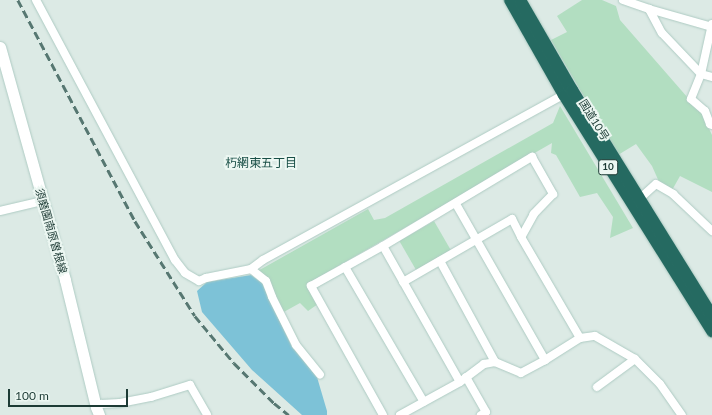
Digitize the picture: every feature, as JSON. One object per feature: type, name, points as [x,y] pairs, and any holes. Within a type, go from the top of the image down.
[{"type":"highway","name":"国道10号","points":[[510,0],[711,324]]},
{"type":"highway","name":"国道10号","points":[[520,0],[568,93]]},
{"type":"main road","name":"須磨園南原曽根線","points":[[0,47],[65,280],[97,411]]},
{"type":"street","points":[[36,0],[175,260],[185,273],[199,281],[206,278],[251,269],[263,260],[568,93]]},
{"type":"street","points":[[623,0],[649,9],[712,26],[701,74],[692,99],[705,111],[710,124],[712,125]]},
{"type":"street","points":[[649,9],[662,33],[701,74],[712,77]]},
{"type":"street","points":[[383,415],[310,286],[456,204],[532,157],[553,194],[534,214],[520,236]]},
{"type":"street","points":[[635,202],[656,184],[673,194],[712,231]]},
{"type":"street","points":[[0,211],[42,201]]},
{"type":"street","points":[[456,204],[545,360]]},
{"type":"street","points":[[403,282],[512,219],[520,236],[580,338]]},
{"type":"street","points":[[383,246],[403,282],[463,379],[486,412],[481,415]]},
{"type":"street","points":[[440,261],[496,362]]},
{"type":"street","points":[[345,267],[424,402]]},
{"type":"street","points":[[251,269],[266,281],[272,297],[296,345],[320,375]]},
{"type":"street","points":[[400,415],[463,379],[484,364],[496,362],[521,373],[580,338],[595,336],[634,360],[660,384],[682,415]]},
{"type":"street","points":[[597,387],[634,360]]},
{"type":"street","points":[[97,411],[101,404],[120,403],[151,397],[190,385],[207,415]]},
{"type":"green space","points":[[582,0],[602,0],[616,6],[620,20],[700,110],[712,135],[712,192],[680,176],[671,192],[660,184],[652,166],[636,144],[618,155],[551,40],[567,32],[557,16]]},
{"type":"green space","points":[[560,106],[633,228],[610,238],[613,217],[597,193],[580,197],[556,155],[551,153],[552,143],[307,284],[318,304],[308,311],[300,303],[282,313],[256,272],[368,209],[374,220],[385,218],[553,123]]},
{"type":"green space","points":[[434,221],[451,250],[416,270],[399,241]]},
{"type":"water","points":[[251,275],[262,283],[292,347],[317,377],[327,415],[302,415],[252,370],[202,312],[197,291],[207,282]]},
{"type":"railway","points":[[18,0],[135,221],[195,316],[234,363],[274,403],[289,415]]},
{"type":"district","name":"朽網東五丁目","points":[[261,163]]}]
